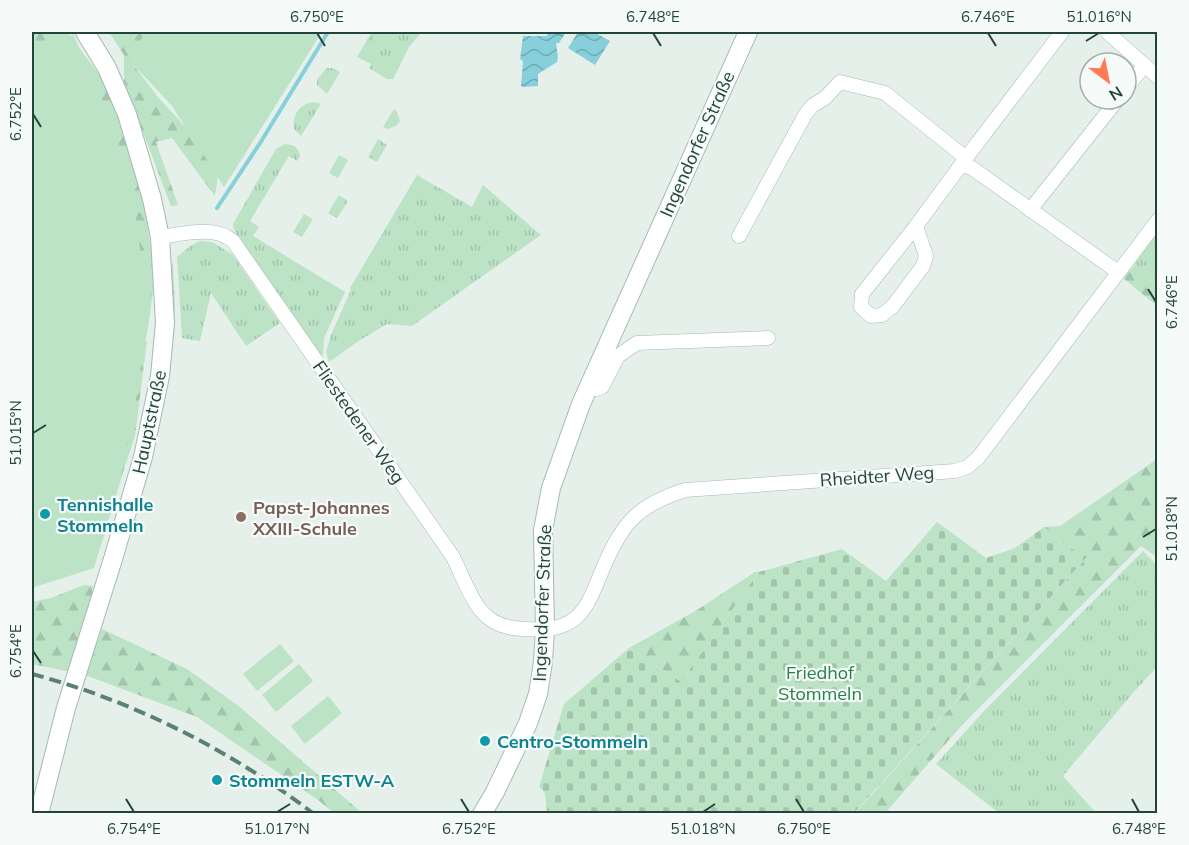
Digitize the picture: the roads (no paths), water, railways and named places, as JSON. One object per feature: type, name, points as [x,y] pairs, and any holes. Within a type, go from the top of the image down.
[{"type":"street","name":"Hauptstraße","points":[[39,813],[66,708],[150,432],[160,376],[165,323],[160,237],[127,114],[107,68],[85,32]]},
{"type":"street","name":"Ingendorfer Straße","points":[[482,813],[495,792],[528,723],[538,694],[545,629],[543,530],[551,488],[588,387],[748,32]]},
{"type":"street","points":[[916,226],[926,256],[923,266],[893,306],[882,315],[871,316],[861,307],[862,294],[1062,32]]},
{"type":"street","points":[[1107,32],[1158,77]]},
{"type":"street","points":[[1138,73],[1144,66]]},
{"type":"street","points":[[739,236],[805,115],[840,82],[885,93],[972,168],[1118,272]]},
{"type":"street","points":[[1030,210],[1108,111]]},
{"type":"street","name":"Rheidter Weg","points":[[545,629],[567,623],[583,611],[610,552],[625,526],[640,511],[662,498],[685,490],[955,471],[967,467],[978,458],[1158,220]]},
{"type":"street","name":"Fliestedener Weg","points":[[160,237],[210,232],[220,233],[233,241],[453,557],[477,607],[495,624],[515,630],[545,629]]},
{"type":"street","points":[[588,387],[596,389],[602,387],[618,356],[626,348],[637,343],[768,338]]},
{"type":"water","points":[[548,32],[566,32],[559,43],[556,43],[557,62],[538,74],[538,86],[523,87],[521,86],[523,61],[520,59],[523,36],[547,36]]},
{"type":"water","points":[[578,32],[594,32],[610,41],[595,65],[568,48]]},
{"type":"waterway","points":[[217,208],[328,32]]},
{"type":"railway","points":[[32,674],[107,698],[180,730],[249,769],[314,814]]},
{"type":"place","name":"Tennishalle Stommeln","points":[[45,514]]},
{"type":"place","name":"Papst-Johannes XXIII-Schule","points":[[241,517]]},
{"type":"place","name":"Centro-Stommeln","points":[[485,741]]},
{"type":"place","name":"Stommeln ESTW-A","points":[[217,780]]},
{"type":"park label","name":"Friedhof Stommeln","points":[[820,682]]}]
